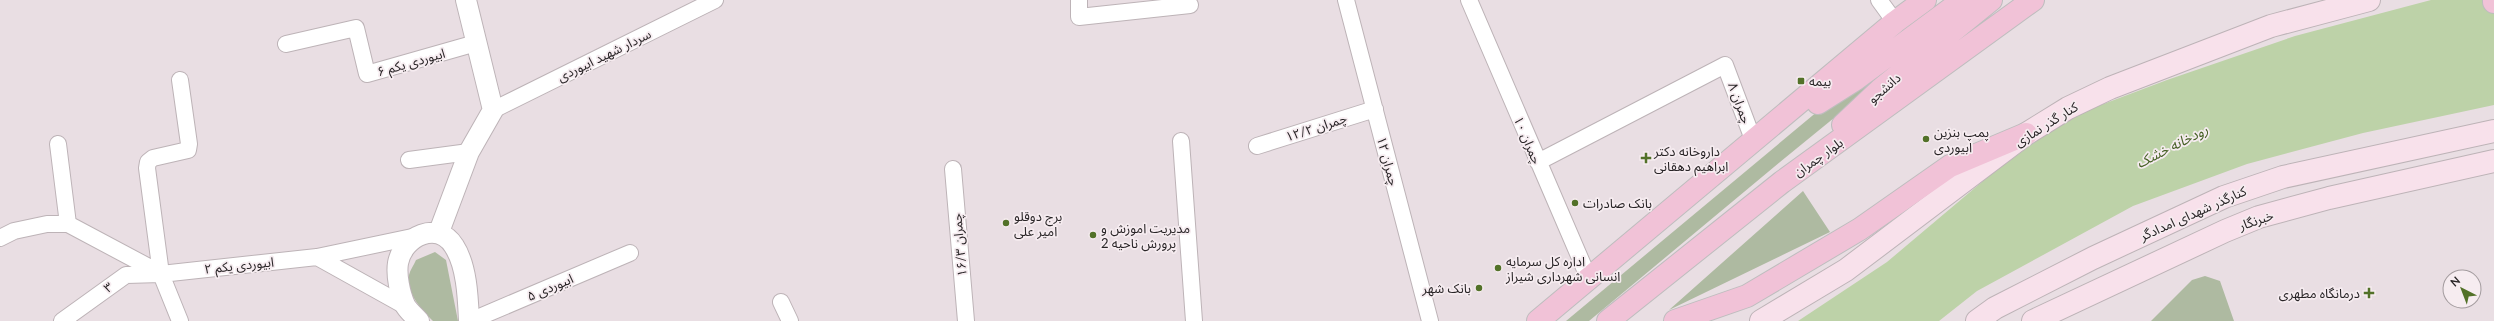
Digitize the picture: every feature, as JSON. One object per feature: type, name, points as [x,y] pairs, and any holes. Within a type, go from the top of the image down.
[{"type":"main road","points":[[1538,321],[1896,22],[1925,0]]},
{"type":"main road","name":"دانشجو","points":[[1754,142],[1856,79],[1963,0]]},
{"type":"main road","name":"دانشجو","points":[[1782,182],[1881,89],[1991,0]]},
{"type":"main road","name":"بلوار چمران","points":[[1608,321],[1782,182],[2033,0]]},
{"type":"main road","name":"کنار گذر نمازی","points":[[1761,321],[1846,270],[2026,134],[2068,108],[2110,88],[2271,26],[2369,0]]},
{"type":"main road","name":"کنارگذر شهدای امدادگر","points":[[1977,321],[1995,308],[2093,258],[2224,197],[2283,177],[2494,131]]},
{"type":"main road","points":[[1675,321],[1747,296],[1860,228],[1950,166],[2026,134]]},
{"type":"main road","name":"خبرنگار","points":[[2033,321],[2225,231],[2259,217],[2329,198],[2494,161]]},
{"type":"street","points":[[439,232],[469,152],[492,110],[466,0]]},
{"type":"street","name":"سردار شهید ابیوردی","points":[[492,110],[715,0]]},
{"type":"street","points":[[1079,0],[1079,17],[1190,5]]},
{"type":"street","name":"۱۲ چمران","points":[[1346,0],[1430,321]]},
{"type":"street","name":"۱۰ چمران","points":[[1469,0],[1589,279]]},
{"type":"street","points":[[1879,0],[1896,22]]},
{"type":"street","name":"۶ ابیوردی یکم","points":[[286,44],[356,28],[367,74],[476,43]]},
{"type":"street","name":"۸ چمران","points":[[1538,162],[1725,65],[1754,142]]},
{"type":"street","points":[[180,80],[189,144],[188,150],[153,158],[148,162],[147,168],[161,274],[180,321]]},
{"type":"street","name":"۱۲/۲ چمران","points":[[1258,146],[1375,109]]},
{"type":"street","points":[[1181,141],[1194,321]]},
{"type":"street","points":[[58,144],[68,224]]},
{"type":"street","points":[[409,160],[469,152]]},
{"type":"street","name":"۱۶/۳ چمران","points":[[953,169],[966,321]]},
{"type":"street","points":[[0,238],[14,231],[46,224],[68,224],[161,274]]},
{"type":"street","points":[[405,306],[400,287],[398,262],[408,245],[418,236],[429,232],[439,232],[454,246],[462,267],[469,321]]},
{"type":"street","name":"۲ ابیوردی یکم","points":[[161,274],[317,256],[418,236]]},
{"type":"street","name":"۵ ابیوردی","points":[[469,321],[630,253]]},
{"type":"street","points":[[317,256],[405,306],[419,321]]},
{"type":"street","name":"۳","points":[[62,321],[126,275],[161,274]]},
{"type":"street","points":[[781,302],[790,321]]},
{"type":"shaded area","points":[[1954,20],[1589,321],[1566,321],[1824,106]]},
{"type":"shaded area","points":[[1803,191],[1830,232],[1669,310]]},
{"type":"shaded area","points":[[435,252],[446,260],[458,321],[433,321],[415,300],[410,288],[408,281],[409,275],[416,260]]},
{"type":"shaded area","points":[[2205,276],[2220,281],[2234,321],[2151,321],[2192,280]]},
{"type":"water","name":"رودخانه خشک","points":[[2431,0],[2494,0],[2494,105],[2363,133],[2247,164],[2133,206],[1977,291],[1939,321],[1798,321],[1887,262],[1989,176],[2069,117],[2167,80],[2295,36]]},
{"type":"place","name":"بیمه","points":[[1801,81]]},
{"type":"place","name":"پمپ بنزین ابیوردی","points":[[1926,139]]},
{"type":"place","name":"داروخانه دکتر ابراهیم دهقانی","points":[[1646,158]]},
{"type":"place","name":"بانک صادرات","points":[[1575,203]]},
{"type":"place","name":"برج دوقلو امیر علی","points":[[1006,223]]},
{"type":"place","name":"مدیریت اموزش و پرورش ناحیه 2","points":[[1093,235]]},
{"type":"place","name":"اداره کل سرمایه انسانی شهرداری شیراز","points":[[1498,268]]},
{"type":"place","name":"بانک شهر","points":[[1479,288]]},
{"type":"place","name":"درمانگاه مطهری","points":[[2369,293]]}]
